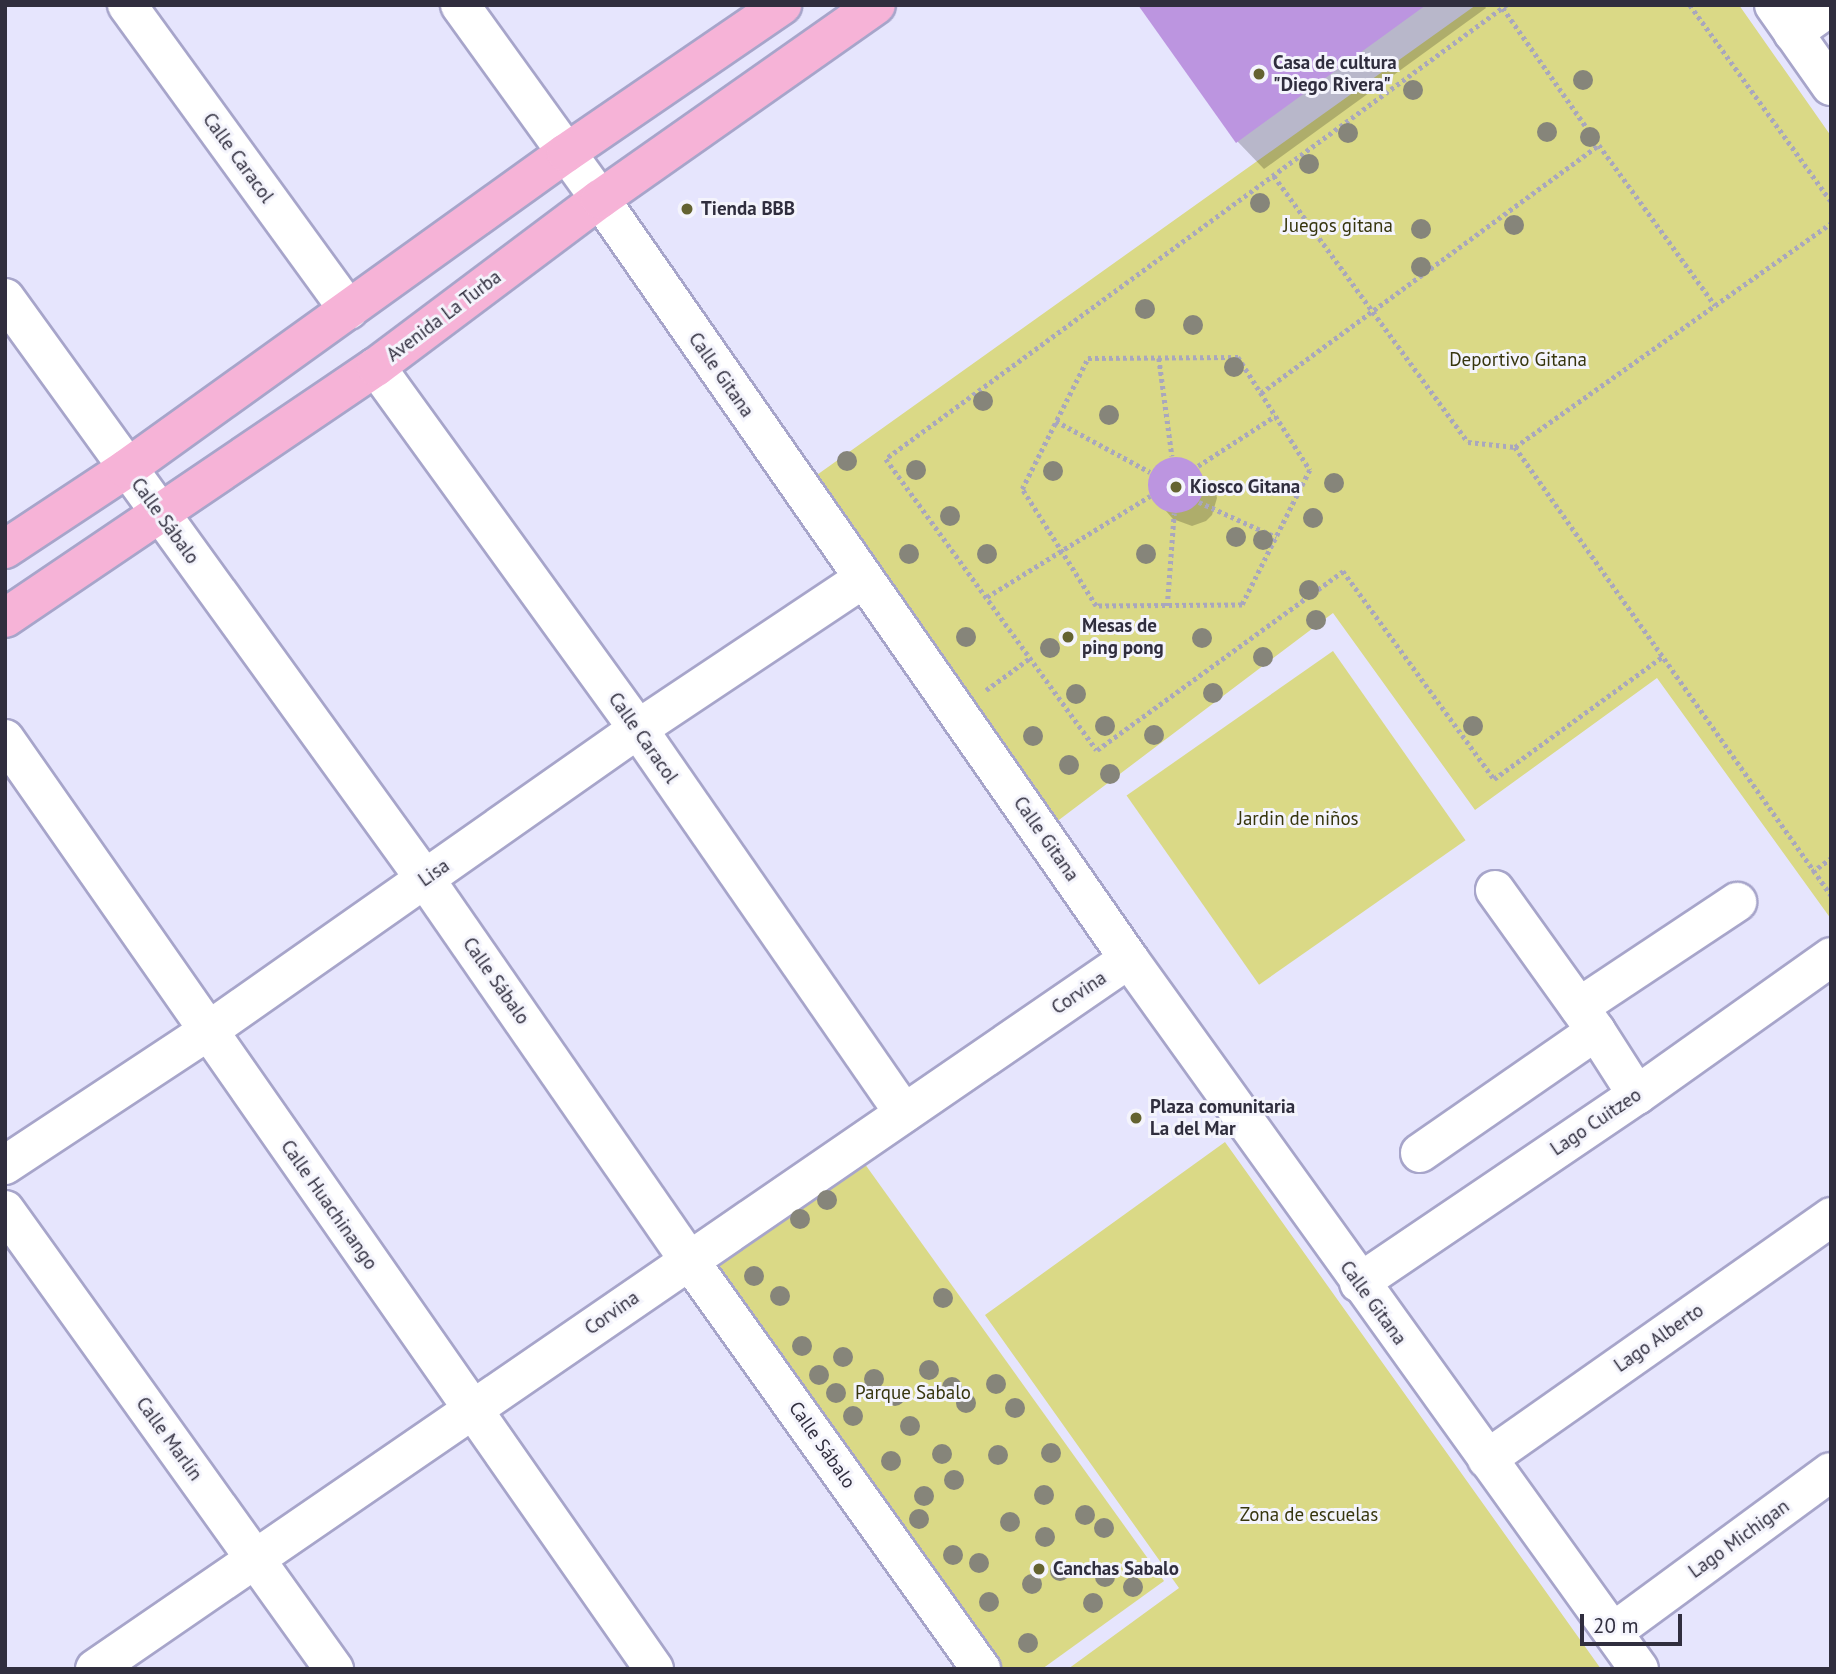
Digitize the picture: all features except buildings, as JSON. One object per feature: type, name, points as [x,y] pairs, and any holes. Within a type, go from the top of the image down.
[{"type":"main road","points":[[5,549],[126,469],[566,153],[782,5]]},
{"type":"main road","name":"Avenida La Turba","points":[[5,618],[161,515],[376,367],[600,199],[876,5]]},
{"type":"street","name":"Calle Caracol","points":[[127,5],[349,310]]},
{"type":"street","name":"Calle Gitana","points":[[460,5],[600,199],[1129,959],[1359,1283],[1639,1669]]},
{"type":"street","points":[[1831,6],[1784,19],[1831,86]]},
{"type":"street","name":"Calle Sábalo","points":[[5,298],[126,469],[425,879],[981,1669]]},
{"type":"street","name":"Calle Caracol","points":[[376,367],[638,729],[904,1113]]},
{"type":"street","name":"Lisa","points":[[5,1166],[208,1031],[638,729],[863,579]]},
{"type":"street","name":"Calle Huachinango","points":[[5,739],[471,1411],[654,1669]]},
{"type":"street","points":[[1495,891],[1587,1019],[1637,1095]]},
{"type":"street","points":[[1420,1153],[1737,902]]},
{"type":"street","name":"Corvina","points":[[95,1669],[1129,959]]},
{"type":"street","name":"Lago Cuitzeo","points":[[1359,1283],[1637,1095],[1824,977]]},
{"type":"street","name":"Calle Marlín","points":[[5,1210],[334,1669]]},
{"type":"street","name":"Lago Alberto","points":[[1487,1459],[1831,1217]]},
{"type":"street","name":"Lago Michigan","points":[[1613,1632],[1831,1472]]},
{"type":"path","points":[[1690,5],[1831,201]]},
{"type":"path","points":[[1662,657],[1494,779],[1343,570],[1097,750],[886,459],[1505,7],[1599,145],[1715,305]]},
{"type":"path","points":[[1261,393],[1599,145]]},
{"type":"path","points":[[1275,176],[1468,442],[1515,447],[1831,223]]},
{"type":"path","points":[[1238,357],[1261,393],[1310,470],[1242,605],[1096,606],[1022,489],[1088,358],[1238,357]]},
{"type":"path","points":[[1160,358],[1172,456]]},
{"type":"path","points":[[1198,466],[1275,416]]},
{"type":"path","points":[[1056,421],[1150,472]]},
{"type":"path","points":[[1515,447],[1812,872],[1831,895]]},
{"type":"path","points":[[987,597],[1150,496]]},
{"type":"path","points":[[1199,502],[1276,537]]},
{"type":"path","points":[[1167,606],[1174,513]]},
{"type":"path","points":[[957,710],[1030,658]]},
{"type":"path","points":[[1812,872],[1831,858]]},
{"type":"green space","name":"Deportivo Gitana","points":[[1476,5],[1739,5],[1831,136],[1831,919],[1657,678],[1475,810],[1333,613],[1043,832],[800,487]]},
{"type":"green space","name":"Jardin de niños","points":[[1333,651],[1465,840],[1259,985],[1127,796]]},
{"type":"green space","name":"Zona de escuelas","points":[[1225,1142],[1601,1669],[1068,1669],[1179,1588],[985,1315]]},
{"type":"green space","name":"Parque Sabalo","points":[[862,1160],[1164,1581],[1042,1669],[994,1669],[709,1272]]},
{"type":"place","name":"Casa de cultura \"Diego Rivera\"","points":[[1259,74]]},
{"type":"place","name":"Tienda BBB","points":[[687,209]]},
{"type":"place","name":"Kiosco Gitana","points":[[1176,487]]},
{"type":"place","name":"Mesas de ping pong","points":[[1068,637]]},
{"type":"place","name":"Plaza comunitaria La del Mar","points":[[1136,1118]]},
{"type":"place","name":"Canchas Sabalo","points":[[1039,1569]]},
{"type":"park label","name":"Juegos gitana","points":[[1338,226]]}]
